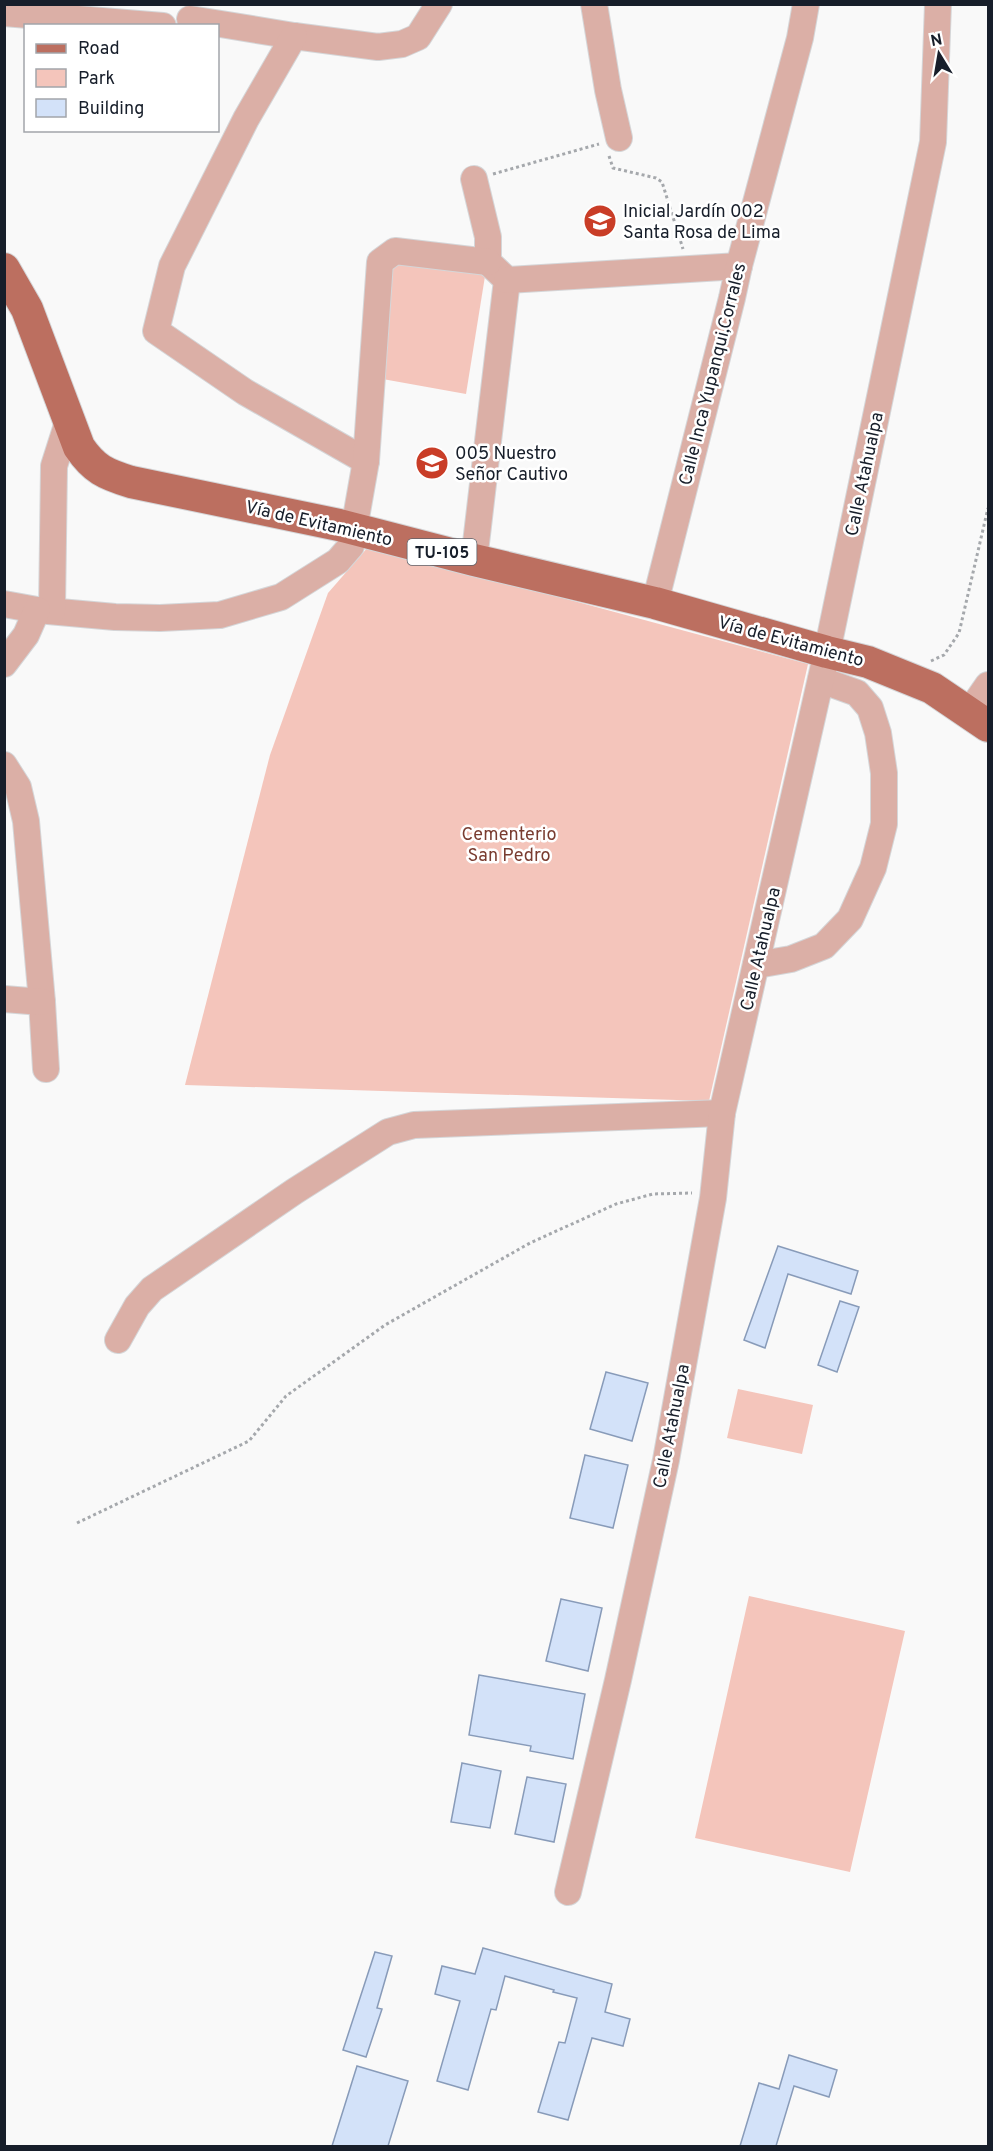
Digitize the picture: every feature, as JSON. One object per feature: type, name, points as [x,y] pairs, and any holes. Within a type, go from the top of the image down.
[{"type":"main road","name":"Vía de Evitamiento","points":[[4,269],[27,309],[79,447],[89,462],[105,474],[131,482],[354,529],[655,603],[824,666],[868,662],[932,688],[979,718]]},
{"type":"street","points":[[188,16],[294,36],[378,47],[402,44],[418,37],[439,4]]},
{"type":"street","points":[[594,4],[608,90],[607,142]]},
{"type":"street","name":"Calle Inca Yupanqui,Corrales","points":[[655,603],[739,266],[800,38],[806,4]]},
{"type":"street","name":"Calle Atahualpa","points":[[568,1892],[618,1680],[666,1460],[712,1198],[722,1113],[824,666],[933,142],[938,4]]},
{"type":"street","points":[[4,13],[139,24]]},
{"type":"street","points":[[294,36],[241,129],[172,266],[156,331],[245,392],[366,461]]},
{"type":"street","points":[[474,179],[488,237],[488,262]]},
{"type":"street","points":[[4,604],[44,611],[115,617],[160,618],[220,615],[281,597],[339,561],[351,546],[366,461],[380,262],[395,251],[488,262],[507,279],[739,266]]},
{"type":"street","points":[[474,560],[507,279]]},
{"type":"street","points":[[4,664],[44,611],[54,466],[69,419]]},
{"type":"street","points":[[756,965],[791,959],[824,946],[850,919],[873,868],[884,824],[884,773],[878,733],[870,708],[857,693],[824,666]]},
{"type":"street","points":[[979,718],[988,685]]},
{"type":"street","points":[[4,765],[18,787],[26,822],[46,1069]]},
{"type":"street","points":[[4,999],[42,1002]]},
{"type":"street","points":[[118,1340],[137,1306],[152,1289],[295,1191],[388,1132],[414,1125],[722,1113]]},
{"type":"path","points":[[474,179],[607,142],[613,168],[656,178],[662,182],[683,244],[684,269]]},
{"type":"path","points":[[902,675],[944,655],[959,633],[988,508]]},
{"type":"path","points":[[77,1523],[249,1441],[286,1396],[385,1325],[530,1243],[616,1204],[653,1194],[690,1193],[712,1198]]},
{"type":"green space","points":[[390,264],[486,270],[466,394],[377,378]]},
{"type":"green space","name":"Cementerio San Pedro","points":[[369,546],[808,664],[709,1101],[185,1085],[270,755],[328,593]]},
{"type":"green space","points":[[738,1389],[813,1405],[802,1454],[727,1438]]},
{"type":"green space","points":[[749,1596],[905,1631],[850,1872],[695,1838]]},
{"type":"building","points":[[778,1246],[858,1271],[851,1294],[788,1274],[765,1348],[744,1340]]},
{"type":"building","points":[[840,1301],[859,1307],[837,1372],[818,1365]]},
{"type":"building","points":[[606,1372],[648,1383],[632,1441],[590,1429]]},
{"type":"building","points":[[585,1455],[628,1465],[613,1528],[570,1518]]},
{"type":"building","points":[[561,1599],[602,1608],[588,1671],[546,1661]]},
{"type":"building","points":[[479,1675],[585,1694],[573,1759],[530,1751],[531,1746],[469,1735]]},
{"type":"building","points":[[462,1763],[501,1771],[490,1828],[451,1822]]},
{"type":"building","points":[[527,1777],[566,1784],[554,1842],[515,1834]]},
{"type":"building","points":[[483,1948],[612,1984],[605,2012],[630,2019],[623,2046],[592,2038],[568,2120],[538,2112],[559,2042],[565,2043],[577,1998],[553,1992],[554,1990],[505,1976],[496,2010],[491,2009],[468,2090],[437,2081],[460,2001],[435,1994],[442,1966],[475,1974]]},
{"type":"building","points":[[375,1952],[392,1956],[377,2008],[382,2009],[366,2057],[343,2050]]},
{"type":"building","points":[[789,2055],[837,2070],[829,2097],[794,2086],[776,2146],[740,2146],[759,2083],[779,2089]]},
{"type":"building","points":[[357,2066],[408,2081],[388,2146],[332,2146]]},
{"type":"place","name":"Inicial Jardín 002 Santa Rosa de Lima","points":[[600,221]]},
{"type":"place","name":"005 Nuestro Señor Cautivo","points":[[432,463]]}]
